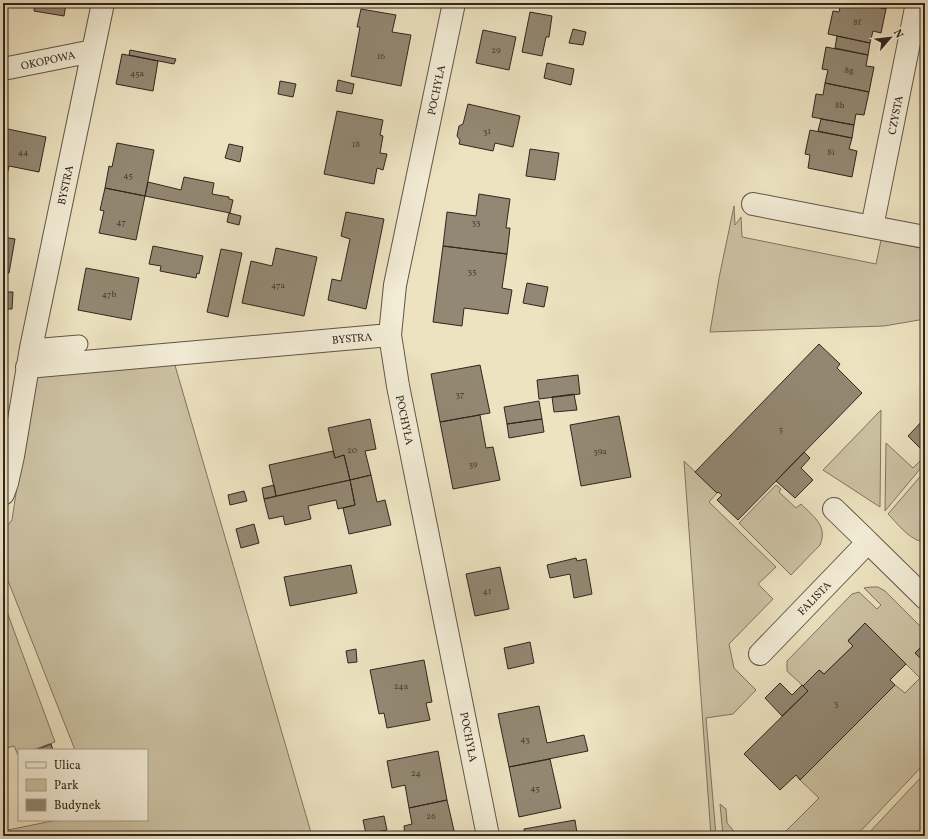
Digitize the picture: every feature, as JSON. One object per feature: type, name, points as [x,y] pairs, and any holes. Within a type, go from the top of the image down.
[{"type":"street","name":"BYSTRA","points":[[3,494],[13,456],[29,357],[103,3]]},
{"type":"street","name":"POCHYŁA","points":[[454,3],[395,285],[390,335],[398,386],[488,836]]},
{"type":"street","name":"CZYSTA","points":[[872,227],[917,3]]},
{"type":"street","name":"OKOPOWA","points":[[3,69],[93,51]]},
{"type":"street","points":[[753,204],[925,237]]},
{"type":"street","name":"BYSTRA","points":[[29,357],[390,335]]},
{"type":"street","points":[[834,508],[868,542],[923,592]]},
{"type":"street","name":"FALISTA","points":[[760,654],[868,542]]},
{"type":"lane","points":[[29,357],[79,344]]},
{"type":"green space","points":[[734,206],[735,225],[741,217],[742,237],[876,264],[881,240],[925,249],[925,319],[884,326],[710,332],[719,278]]},
{"type":"green space","points":[[174,362],[312,836],[3,836],[3,831],[52,821],[148,821],[148,749],[75,749],[3,568],[3,531],[12,520],[34,374]]},
{"type":"green space","points":[[881,410],[880,507],[823,470]]},
{"type":"green space","points":[[886,443],[913,468],[925,456],[925,463],[885,511]]},
{"type":"green space","points":[[684,461],[717,493],[709,502],[776,567],[758,584],[773,599],[729,644],[734,668],[756,690],[733,714],[706,718],[716,836],[711,836]]},
{"type":"green space","points":[[925,471],[925,542],[914,539],[888,514]]},
{"type":"green space","points":[[776,485],[781,489],[779,492],[796,508],[801,504],[811,513],[821,527],[822,532],[820,545],[791,575],[739,523]]},
{"type":"green space","points":[[878,587],[885,591],[925,631],[925,643],[915,653],[925,663],[925,763],[856,836],[781,836],[819,798],[800,780],[895,685],[905,693],[920,678],[865,623],[848,640],[853,646],[824,674],[819,670],[803,686],[787,671],[787,661],[852,594],[859,592],[877,609],[881,605],[864,588]]},
{"type":"green space","points":[[3,601],[55,742],[35,749],[18,749],[18,755],[14,746],[3,749]]},
{"type":"green space","points":[[925,773],[925,836],[866,836]]},
{"type":"green space","points":[[720,804],[726,809],[727,823],[738,836],[723,836]]},
{"type":"building","points":[[35,3],[66,3],[64,16],[34,11]]},
{"type":"building","points":[[841,3],[857,3],[886,9],[881,33],[873,31],[870,43],[828,34],[833,11],[839,12]]},
{"type":"building","points":[[857,3],[887,3],[886,9]]},
{"type":"building","points":[[361,9],[396,15],[392,32],[411,35],[401,86],[351,76],[360,27],[357,27]]},
{"type":"building","points":[[530,12],[552,16],[549,37],[546,37],[542,56],[522,52]]},
{"type":"building","points":[[573,29],[586,32],[583,45],[569,43]]},
{"type":"building","points":[[483,30],[516,37],[509,70],[476,63]]},
{"type":"building","points":[[837,36],[870,43],[868,55],[835,48]]},
{"type":"building","points":[[826,47],[868,55],[866,66],[874,67],[869,92],[825,83],[828,70],[822,69]]},
{"type":"building","points":[[130,50],[176,59],[174,64],[129,55]]},
{"type":"building","points":[[122,54],[158,61],[153,91],[116,84]]},
{"type":"building","points":[[547,63],[574,69],[571,85],[544,78]]},
{"type":"building","points":[[338,80],[354,84],[352,94],[336,91]]},
{"type":"building","points":[[280,81],[296,84],[293,97],[278,94]]},
{"type":"building","points":[[825,83],[869,92],[864,115],[856,114],[854,125],[812,117],[816,94],[823,95]]},
{"type":"building","points":[[468,104],[520,116],[513,147],[495,143],[493,151],[459,144],[460,140],[457,136],[459,126],[463,124]]},
{"type":"building","points":[[337,111],[383,120],[380,135],[383,136],[380,153],[387,154],[383,170],[377,168],[374,184],[324,174]]},
{"type":"building","points":[[821,119],[854,125],[852,138],[818,131]]},
{"type":"building","points":[[3,128],[46,137],[39,172],[9,166],[6,179],[3,178]]},
{"type":"building","points":[[810,130],[852,138],[849,149],[857,151],[852,177],[808,168],[810,155],[805,154]]},
{"type":"building","points":[[117,143],[154,150],[145,196],[105,188],[109,166],[112,167]]},
{"type":"building","points":[[229,144],[243,147],[240,162],[225,158]]},
{"type":"building","points":[[530,149],[559,153],[555,180],[526,176]]},
{"type":"building","points":[[184,177],[214,183],[212,194],[229,197],[229,199],[233,200],[230,213],[145,196],[148,182],[181,190]]},
{"type":"building","points":[[105,188],[145,196],[136,240],[99,233],[104,211],[100,210]]},
{"type":"building","points":[[479,194],[510,199],[506,228],[510,228],[507,254],[443,246],[447,212],[476,216]]},
{"type":"building","points":[[346,212],[384,219],[366,309],[328,300],[332,279],[341,281],[350,239],[341,236]]},
{"type":"building","points":[[229,213],[241,216],[239,225],[227,222]]},
{"type":"building","points":[[3,237],[15,239],[9,273],[3,272]]},
{"type":"building","points":[[153,246],[203,256],[199,274],[197,273],[196,278],[160,271],[161,266],[149,264]]},
{"type":"building","points":[[443,246],[507,254],[502,288],[512,290],[508,314],[464,308],[462,326],[433,322]]},
{"type":"building","points":[[276,248],[317,257],[304,316],[242,303],[251,261],[272,266]]},
{"type":"building","points":[[221,249],[242,253],[228,317],[207,312]]},
{"type":"building","points":[[86,268],[139,278],[131,320],[78,310]]},
{"type":"building","points":[[527,283],[548,287],[544,307],[523,303]]},
{"type":"building","points":[[5,292],[13,292],[12,309],[4,309]]},
{"type":"building","points":[[819,344],[840,364],[837,368],[862,393],[738,520],[717,500],[722,495],[718,492],[717,493],[695,472]]},
{"type":"building","points":[[480,365],[490,413],[440,422],[431,374]]},
{"type":"building","points":[[578,375],[580,394],[539,399],[537,380]]},
{"type":"building","points":[[574,394],[577,410],[554,412],[552,397]]},
{"type":"building","points":[[539,401],[542,419],[507,424],[504,407]]},
{"type":"building","points":[[480,415],[486,448],[493,447],[500,480],[453,489],[440,422]]},
{"type":"building","points":[[619,416],[631,477],[581,486],[570,425]]},
{"type":"building","points":[[925,418],[925,453],[908,436]]},
{"type":"building","points":[[370,419],[376,449],[365,451],[371,475],[350,480],[344,455],[335,458],[328,428]]},
{"type":"building","points":[[542,419],[544,432],[509,438],[507,424]]},
{"type":"building","points":[[333,451],[335,458],[344,455],[350,480],[276,496],[269,465]]},
{"type":"building","points":[[804,452],[810,458],[801,468],[813,480],[795,498],[776,481]]},
{"type":"building","points":[[371,475],[377,502],[385,500],[391,525],[349,534],[343,508],[355,505],[350,480]]},
{"type":"building","points":[[350,480],[355,505],[338,509],[336,500],[308,506],[311,519],[285,525],[283,516],[269,519],[264,499]]},
{"type":"building","points":[[274,485],[276,496],[264,499],[262,488]]},
{"type":"building","points":[[244,491],[247,501],[230,505],[228,495]]},
{"type":"building","points":[[254,524],[259,543],[241,548],[236,529]]},
{"type":"building","points":[[576,558],[577,561],[586,559],[592,594],[574,598],[570,574],[550,578],[547,565]]},
{"type":"building","points":[[351,565],[357,593],[290,606],[284,577]]},
{"type":"building","points":[[500,567],[509,609],[475,616],[466,574]]},
{"type":"building","points":[[865,623],[906,664],[890,680],[895,685],[800,780],[796,775],[780,790],[744,754],[808,691],[803,686],[819,670],[824,674],[853,646],[848,641]]},
{"type":"building","points":[[530,642],[534,663],[508,669],[504,648]]},
{"type":"building","points":[[925,644],[925,663],[915,653]]},
{"type":"building","points":[[356,649],[357,662],[348,663],[346,651]]},
{"type":"building","points":[[424,660],[432,702],[426,703],[430,720],[387,728],[384,713],[379,714],[370,670]]},
{"type":"building","points":[[780,683],[792,695],[802,685],[808,691],[782,716],[765,698]]},
{"type":"building","points":[[539,706],[547,743],[584,735],[588,751],[509,767],[498,714]]},
{"type":"building","points":[[51,744],[53,749],[38,749]]},
{"type":"building","points":[[438,751],[447,800],[409,808],[405,785],[392,788],[387,761]]},
{"type":"building","points":[[550,759],[561,808],[519,817],[509,767]]},
{"type":"building","points":[[447,800],[455,835],[405,836],[404,826],[412,824],[409,808]]},
{"type":"building","points":[[384,816],[387,830],[366,834],[363,820]]},
{"type":"building","points":[[575,820],[577,833],[583,831],[584,836],[525,836],[524,829]]}]
